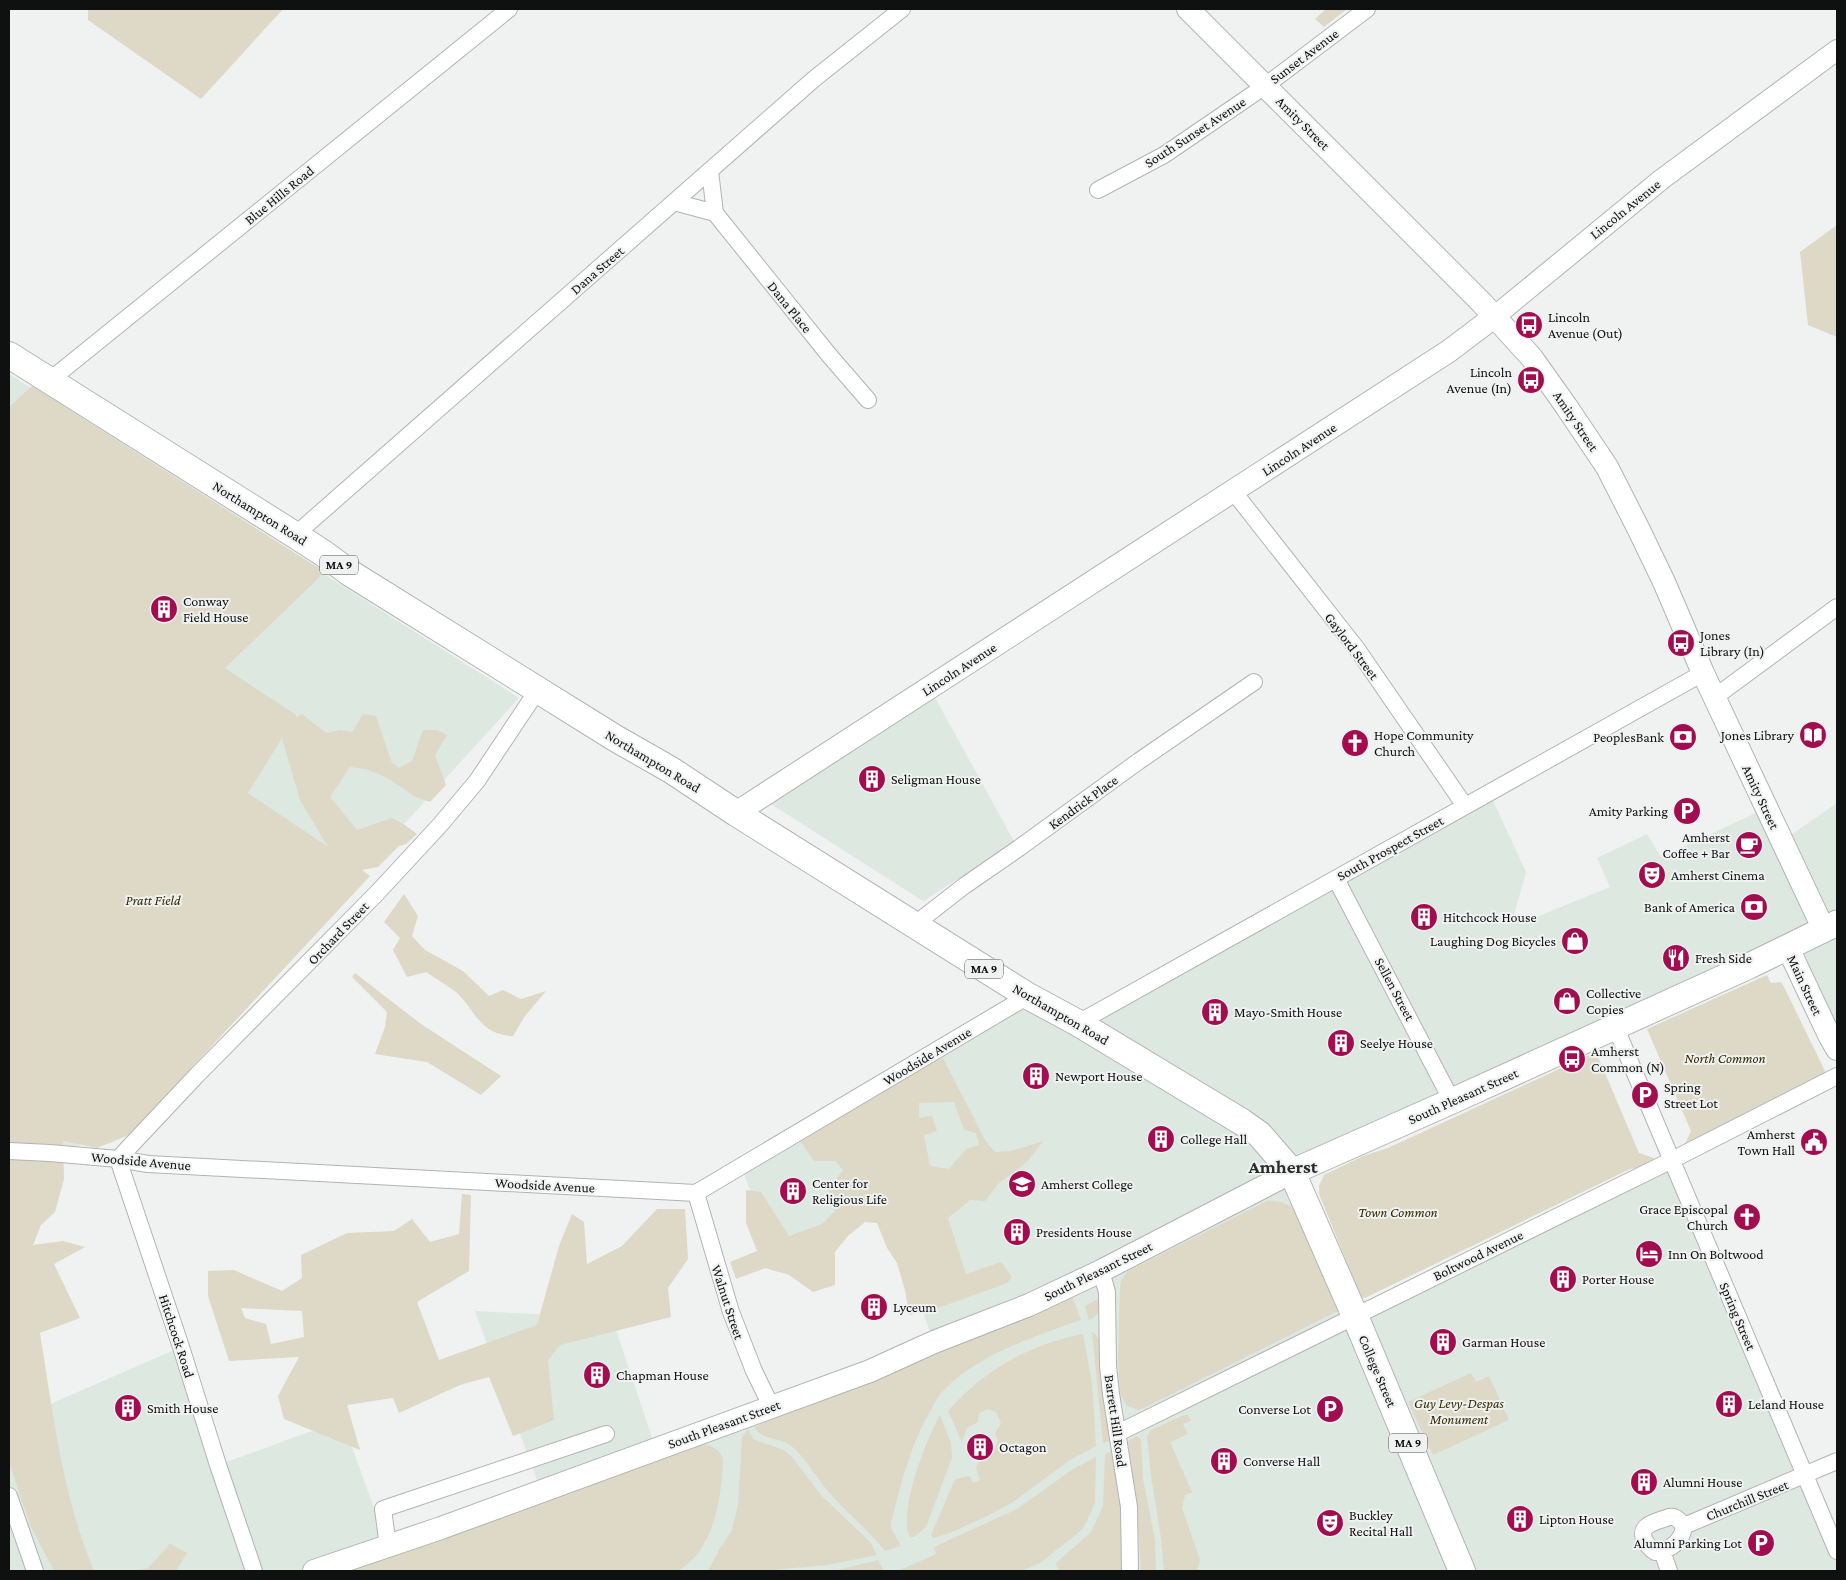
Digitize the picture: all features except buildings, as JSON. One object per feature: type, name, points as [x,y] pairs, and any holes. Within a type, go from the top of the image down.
[{"type":"highway","name":"Northampton Road","points":[[9,355],[295,535],[350,573],[537,691],[671,770],[736,814],[1028,996],[1078,1023],[1259,1134],[1292,1172]]},
{"type":"highway","name":"College Street","points":[[1292,1172],[1355,1316],[1462,1571]]},
{"type":"main road","name":"Amity Street","points":[[1188,9],[1448,267],[1532,358],[1607,467],[1656,564],[1703,673],[1830,927]]},
{"type":"main road","name":"Lincoln Avenue","points":[[736,814],[1449,351],[1494,316]]},
{"type":"main road","name":"South Pleasant Street","points":[[314,1571],[388,1546],[870,1371],[934,1342],[1029,1305],[1101,1271],[1292,1172],[1788,948],[1830,927]]},
{"type":"main road","name":"Main Street","points":[[1788,948],[1837,1049]]},
{"type":"street","name":"Blue Hills Road","points":[[49,381],[509,9]]},
{"type":"street","name":"Dana Street","points":[[295,535],[814,79],[902,9]]},
{"type":"street","name":"Sunset Avenue","points":[[1265,86],[1367,9]]},
{"type":"street","name":"Lincoln Avenue","points":[[1494,316],[1662,179],[1837,50]]},
{"type":"street","name":"South Sunset Avenue","points":[[1098,190],[1164,155],[1265,86]]},
{"type":"street","points":[[674,202],[715,213],[710,171]]},
{"type":"street","name":"Dana Place","points":[[715,213],[868,400]]},
{"type":"street","name":"Gaylord Street","points":[[1233,491],[1357,650],[1465,806]]},
{"type":"street","points":[[1715,697],[1837,608]]},
{"type":"street","name":"South Prospect Street","points":[[1078,1023],[1703,673]]},
{"type":"street","name":"Kendrick Place","points":[[914,925],[964,886],[1139,761],[1254,682]]},
{"type":"street","name":"Orchard Street","points":[[118,1159],[197,1075],[377,893],[440,825],[477,781],[537,691]]},
{"type":"street","name":"Sellen Street","points":[[1336,879],[1452,1101]]},
{"type":"street","name":"Woodside Avenue","points":[[12,1151],[118,1159],[148,1164],[696,1193],[1028,996]]},
{"type":"street","name":"Spring Street","points":[[1615,1026],[1837,1551]]},
{"type":"street","name":"Boltwood Avenue","points":[[1118,1433],[1672,1160],[1837,1076]]},
{"type":"street","name":"Hitchcock Road","points":[[118,1159],[254,1571]]},
{"type":"street","name":"Walnut Street","points":[[696,1193],[730,1312],[754,1371],[771,1406]]},
{"type":"street","name":"Barrett Hill Road","points":[[1101,1271],[1107,1292],[1108,1366],[1111,1394],[1129,1507],[1130,1571]]},
{"type":"street","points":[[388,1546],[383,1509],[606,1434]]},
{"type":"street","name":"Churchill Street","points":[[1684,1526],[1837,1461]]},
{"type":"street","points":[[9,1496],[35,1571]]},
{"type":"street","points":[[1673,1516],[1684,1526],[1683,1536],[1679,1541],[1662,1551],[1655,1552],[1649,1548],[1644,1540],[1643,1532],[1646,1527],[1673,1516]]},
{"type":"street","points":[[1662,1551],[1669,1571]]},
{"type":"shaded area","name":"Pratt Field","points":[[9,374],[519,698],[136,1118],[87,1131],[77,1149],[9,1137]]},
{"type":"shaded area","points":[[933,694],[1015,843],[923,901],[771,804]]},
{"type":"shaded area","name":"Amherst College","points":[[1489,792],[1526,872],[1514,915],[1519,924],[1610,887],[1597,858],[1647,834],[1661,857],[1758,812],[1782,841],[1837,803],[1837,1049],[1788,948],[1292,1172],[1355,1315],[1672,1160],[1837,1551],[1837,1571],[9,1571],[9,1422],[181,1347],[218,1465],[342,1420],[388,1546],[541,1491],[475,1311],[612,1318],[656,1449],[934,1342],[883,1206],[774,1253],[741,1166],[1028,996],[1078,1023]]},
{"type":"green space","points":[[88,9],[283,9],[201,99],[88,20]]},
{"type":"green space","points":[[1326,9],[1347,9],[1324,27],[1315,19]]},
{"type":"green space","points":[[1837,225],[1837,337],[1808,325],[1800,252]]},
{"type":"green space","name":"Pratt Field","points":[[32,386],[325,572],[225,668],[296,715],[296,717],[302,714],[326,733],[341,730],[352,732],[363,714],[376,716],[392,763],[399,768],[412,761],[423,730],[437,730],[447,735],[435,755],[446,785],[430,802],[416,797],[386,777],[366,769],[350,767],[330,797],[357,830],[392,818],[417,834],[406,844],[399,846],[378,867],[362,870],[370,876],[129,1135],[97,1148],[63,1141],[64,1179],[55,1212],[41,1225],[33,1245],[63,1241],[85,1247],[54,1264],[80,1318],[40,1333],[54,1423],[66,1483],[83,1542],[94,1571],[54,1571],[30,1525],[9,1462],[9,407]],"holes":[[[282,738],[300,800],[328,847],[248,793]]]},
{"type":"green space","points":[[404,894],[418,916],[412,936],[425,950],[463,971],[489,996],[503,990],[521,999],[546,991],[525,1016],[513,1036],[502,1035],[486,1027],[456,992],[426,972],[407,977],[393,950],[400,938],[384,922]]},
{"type":"green space","points":[[355,973],[421,1024],[501,1076],[481,1095],[427,1062],[375,1054],[385,1027],[387,1012],[352,977]]},
{"type":"green space","name":"North Common","points":[[1767,975],[1771,983],[1781,982],[1825,1071],[1818,1079],[1685,1144],[1691,1131],[1647,1029]]},
{"type":"green space","name":"Town Common","points":[[1596,1052],[1639,1153],[1654,1158],[1653,1160],[1637,1168],[1630,1169],[1365,1298],[1361,1297],[1319,1194],[1319,1186],[1324,1175],[1363,1156],[1388,1148]]},
{"type":"green space","points":[[943,1058],[986,1142],[995,1152],[1011,1151],[1043,1141],[1028,1161],[998,1184],[985,1201],[970,1200],[948,1218],[966,1274],[1001,1262],[1012,1277],[1007,1283],[938,1308],[909,1315],[905,1290],[897,1263],[887,1248],[877,1223],[865,1222],[848,1236],[835,1252],[835,1285],[813,1292],[789,1275],[765,1268],[736,1279],[730,1262],[757,1251],[746,1223],[746,1190],[761,1192],[789,1236],[822,1224],[835,1211],[828,1189],[843,1170],[835,1161],[814,1161],[798,1138],[875,1091]],"holes":[[[954,1102],[964,1130],[976,1133],[979,1145],[966,1149],[949,1169],[930,1166],[924,1135],[937,1131],[932,1116],[919,1118],[919,1103]]]},
{"type":"green space","points":[[462,1194],[471,1195],[469,1271],[417,1302],[439,1360],[537,1325],[559,1246],[572,1214],[584,1222],[587,1264],[622,1246],[657,1209],[685,1209],[688,1259],[668,1288],[671,1317],[560,1345],[548,1360],[554,1420],[513,1436],[489,1377],[460,1385],[399,1413],[393,1398],[347,1405],[360,1450],[284,1419],[278,1396],[299,1357],[229,1361],[208,1296],[208,1271],[234,1270],[282,1291],[302,1278],[301,1255],[347,1233],[394,1231],[412,1219],[430,1242],[459,1234]],"holes":[[[241,1308],[302,1311],[304,1337],[271,1344],[266,1324],[245,1318]]]},
{"type":"green space","points":[[1267,1201],[1283,1203],[1297,1211],[1339,1304],[1338,1311],[1144,1408],[1139,1410],[1127,1406],[1120,1394],[1118,1362],[1121,1280],[1128,1271]]},
{"type":"green space","points":[[1072,1296],[1081,1320],[1025,1340],[989,1357],[956,1379],[938,1397],[912,1449],[891,1523],[892,1530],[901,1546],[885,1551],[834,1498],[805,1460],[790,1445],[761,1434],[754,1427]]},
{"type":"green space","points":[[1098,1299],[1098,1312],[1089,1320],[1085,1306]]},
{"type":"green space","points":[[1092,1331],[1099,1339],[1111,1440],[1103,1443]]},
{"type":"green space","points":[[1083,1334],[1092,1383],[1096,1446],[1070,1460],[1013,1502],[950,1533],[933,1538],[931,1535],[955,1479],[970,1476],[973,1483],[980,1480],[976,1467],[981,1459],[993,1454],[998,1440],[995,1434],[1001,1422],[996,1412],[988,1409],[979,1413],[978,1422],[967,1428],[962,1442],[948,1411],[977,1383],[1009,1361],[1045,1344]]},
{"type":"green space","name":"Guy Levy-Despas Monument","points":[[1471,1373],[1476,1382],[1489,1376],[1509,1420],[1433,1455],[1408,1402]]},
{"type":"green space","points":[[940,1415],[951,1443],[952,1458],[926,1527],[914,1537],[910,1537],[907,1526],[907,1511],[910,1494],[921,1457]]},
{"type":"green space","points":[[1184,1415],[1188,1415],[1191,1421],[1183,1424],[1188,1434],[1170,1442],[1192,1492],[1185,1495],[1182,1508],[1200,1560],[1197,1571],[1164,1571],[1147,1436],[1151,1430]]},
{"type":"green space","points":[[748,1429],[753,1439],[784,1450],[792,1457],[821,1495],[870,1542],[877,1555],[827,1565],[771,1570],[708,1571],[731,1532],[738,1506],[742,1437]]},
{"type":"green space","points":[[1137,1436],[1141,1440],[1143,1479],[1155,1540],[1156,1571],[1141,1571],[1137,1507],[1128,1441]]},
{"type":"green space","points":[[705,1444],[716,1449],[723,1459],[717,1507],[705,1542],[697,1555],[679,1571],[348,1571]]},
{"type":"green space","points":[[1112,1450],[1122,1506],[1126,1571],[1059,1571],[1056,1563],[1091,1532],[1103,1506],[1105,1455]]},
{"type":"green space","points":[[1096,1457],[1095,1503],[1083,1529],[1040,1563],[1021,1571],[900,1571],[936,1554],[934,1547],[1017,1509],[1073,1469]]},
{"type":"green space","points":[[170,1544],[187,1553],[176,1571],[134,1571],[148,1568]]},
{"type":"green space","points":[[878,1560],[883,1570],[834,1571]]},
{"type":"place","name":"Lincoln Avenue (Out)","points":[[1529,325]]},
{"type":"place","name":"Lincoln Avenue (In)","points":[[1531,380]]},
{"type":"place","name":"Conway Field House","points":[[164,609]]},
{"type":"place","name":"Jones Library (In)","points":[[1681,643]]},
{"type":"place","name":"Jones Library","points":[[1813,735]]},
{"type":"place","name":"PeoplesBank","points":[[1683,737]]},
{"type":"place","name":"Hope Community Church","points":[[1355,743]]},
{"type":"place","name":"Seligman House","points":[[872,779]]},
{"type":"place","name":"Amity Parking","points":[[1687,811]]},
{"type":"place","name":"Amherst Coffee + Bar","points":[[1749,845]]},
{"type":"place","name":"Amherst Cinema","points":[[1652,875]]},
{"type":"place","name":"Bank of America","points":[[1754,907]]},
{"type":"place","name":"Hitchcock House","points":[[1424,917]]},
{"type":"place","name":"Laughing Dog Bicycles","points":[[1575,941]]},
{"type":"place","name":"Fresh Side","points":[[1676,958]]},
{"type":"place","name":"Collective Copies","points":[[1567,1001]]},
{"type":"place","name":"Mayo-Smith House","points":[[1215,1012]]},
{"type":"place","name":"Seelye House","points":[[1341,1043]]},
{"type":"place","name":"Amherst Common (N)","points":[[1572,1059]]},
{"type":"place","name":"Newport House","points":[[1036,1076]]},
{"type":"place","name":"Spring Street Lot","points":[[1645,1095]]},
{"type":"place","name":"College Hall","points":[[1161,1139]]},
{"type":"place","name":"Amherst Town Hall","points":[[1814,1142]]},
{"type":"place","name":"Amherst College","points":[[1022,1184]]},
{"type":"place","name":"Center for Religious Life","points":[[793,1191]]},
{"type":"place","name":"Grace Episcopal Church","points":[[1747,1217]]},
{"type":"place","name":"Presidents House","points":[[1017,1232]]},
{"type":"place","name":"Inn On Boltwood","points":[[1649,1254]]},
{"type":"place","name":"Porter House","points":[[1563,1279]]},
{"type":"place","name":"Lyceum","points":[[874,1307]]},
{"type":"place","name":"Garman House","points":[[1443,1342]]},
{"type":"place","name":"Chapman House","points":[[597,1375]]},
{"type":"place","name":"Leland House","points":[[1729,1404]]},
{"type":"place","name":"Smith House","points":[[128,1408]]},
{"type":"place","name":"Converse Lot","points":[[1330,1409]]},
{"type":"place","name":"Octagon","points":[[980,1447]]},
{"type":"place","name":"Converse Hall","points":[[1224,1461]]},
{"type":"place","name":"Alumni House","points":[[1644,1482]]},
{"type":"place","name":"Lipton House","points":[[1520,1519]]},
{"type":"place","name":"Buckley Recital Hall","points":[[1330,1523]]},
{"type":"place","name":"Alumni Parking Lot","points":[[1761,1543]]},
{"type":"district","name":"Amherst","points":[[1283,1166]]}]
